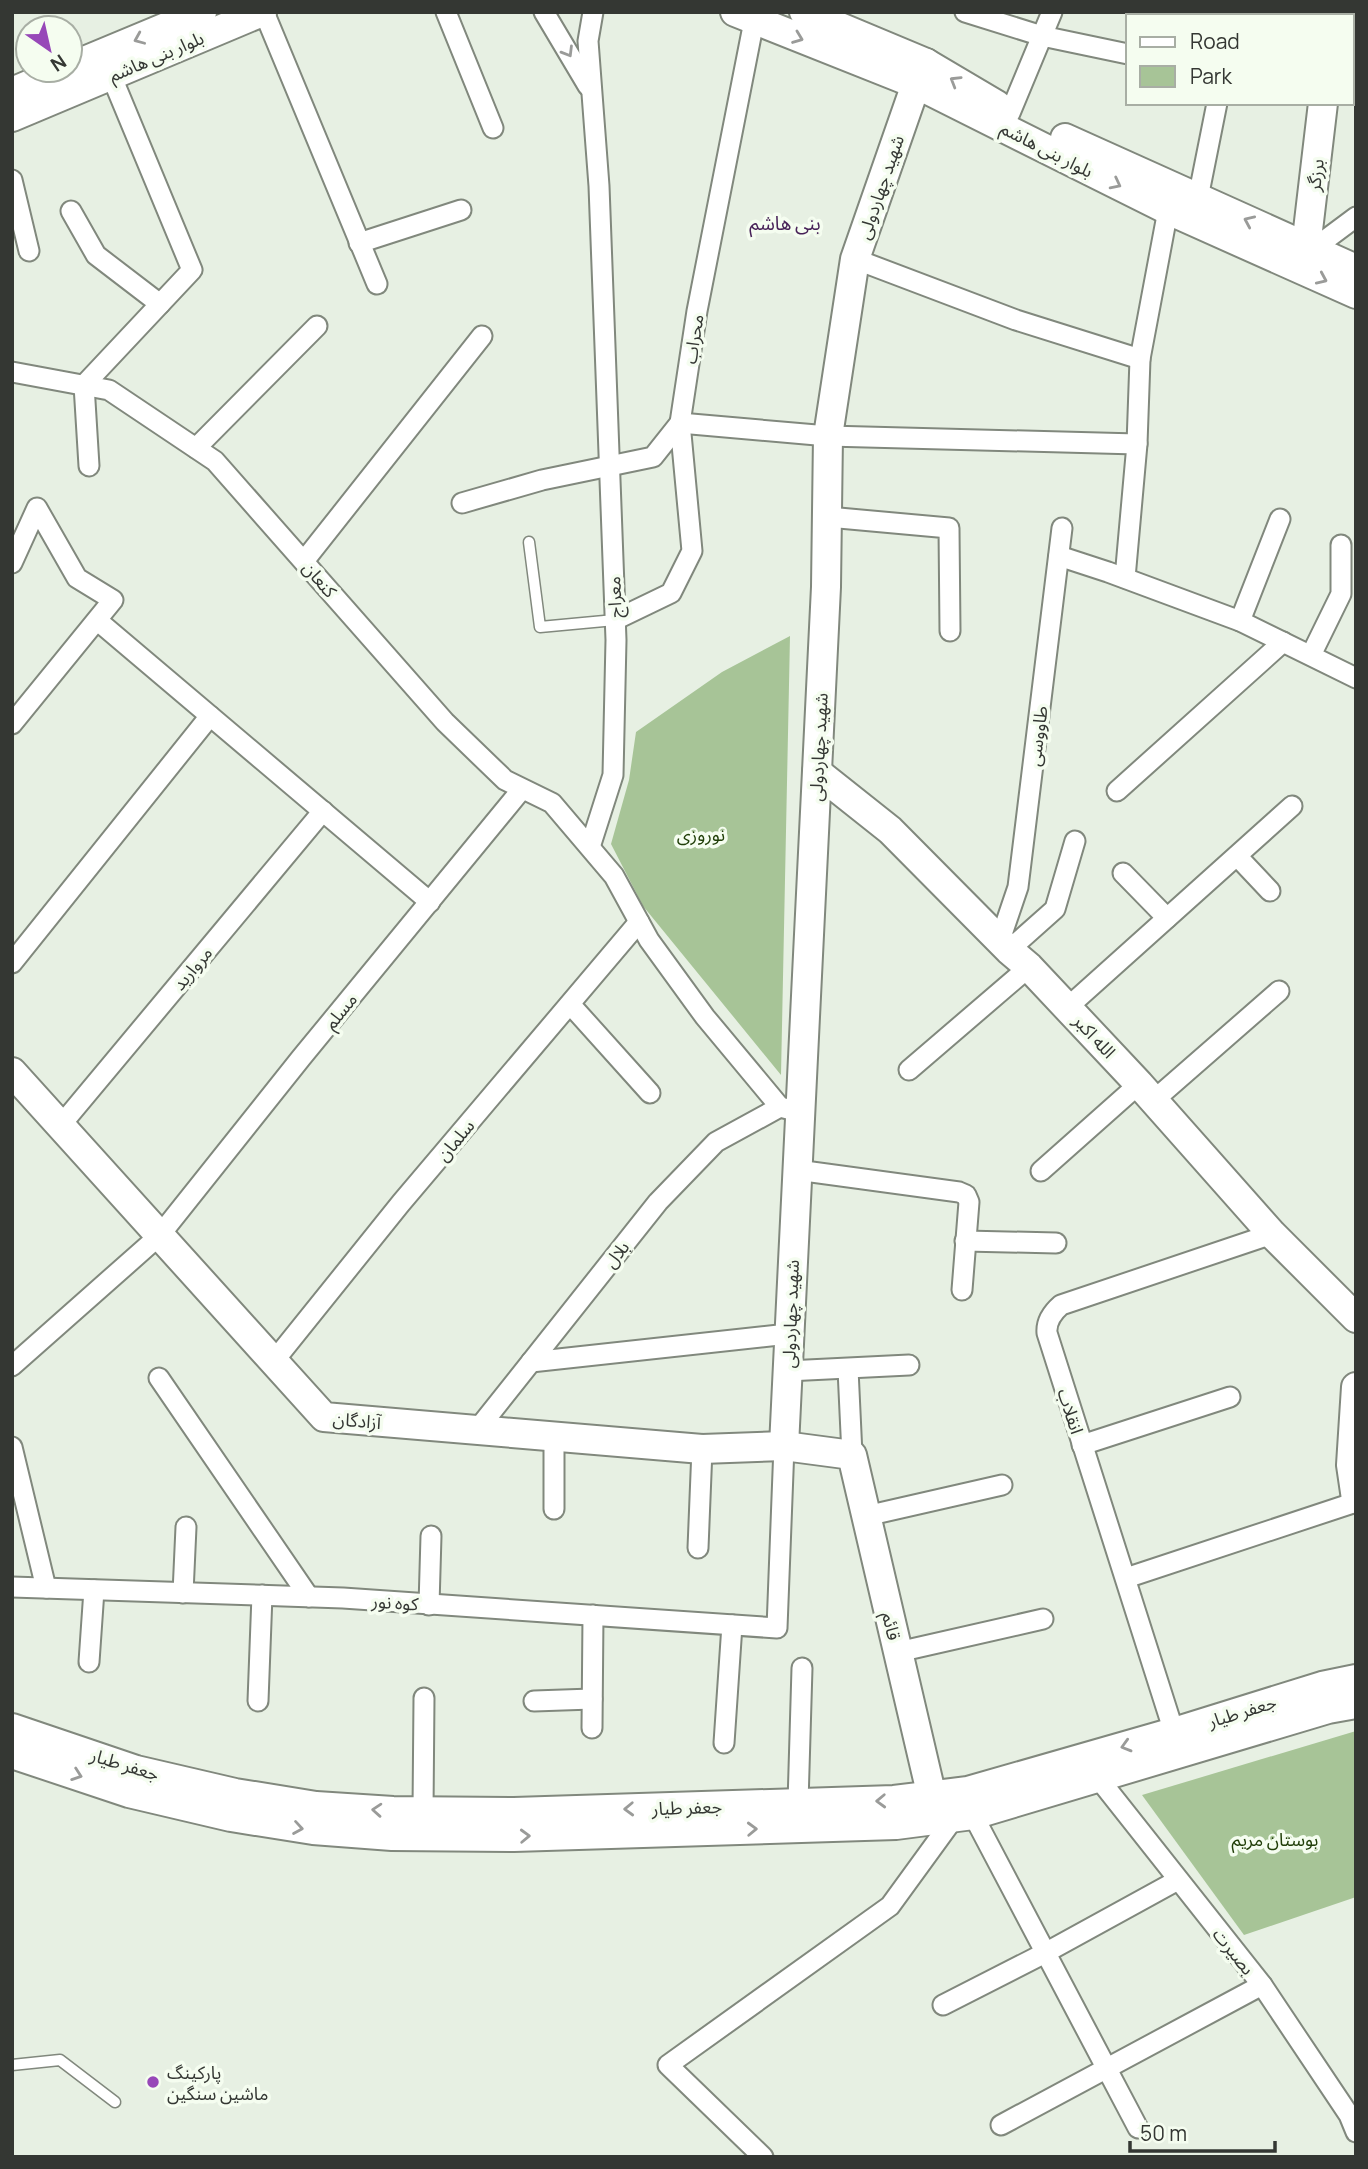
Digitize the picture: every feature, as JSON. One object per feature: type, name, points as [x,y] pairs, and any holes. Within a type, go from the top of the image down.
[{"type":"street","name":"بلوار بنی هاشم","points":[[84,61],[202,12]]},
{"type":"street","name":"بلوار بنی هاشم","points":[[12,117],[263,12]]},
{"type":"street","points":[[263,12],[377,284]]},
{"type":"street","points":[[446,12],[493,128]]},
{"type":"street","name":"معراج","points":[[544,12],[592,92],[599,186],[615,620],[614,775],[590,847]]},
{"type":"street","points":[[592,92],[588,41],[593,12]]},
{"type":"street","name":"بلوار بنی هاشم","points":[[804,12],[921,73],[1168,210],[1356,294]]},
{"type":"street","points":[[965,12],[1042,36],[1126,54]]},
{"type":"street","points":[[1010,113],[1052,12]]},
{"type":"street","name":"بلوار بنی هاشم","points":[[744,17],[921,73],[1356,269]]},
{"type":"street","name":"محراب","points":[[615,620],[670,593],[692,551],[680,423],[744,17]]},
{"type":"street","name":"شهید چهاردولی","points":[[784,1446],[797,1170],[790,1110],[817,772],[828,517],[828,436],[855,259],[921,73]]},
{"type":"street","points":[[89,466],[85,385],[192,270],[111,75]]},
{"type":"street","points":[[12,92],[31,84]]},
{"type":"street","points":[[1198,198],[1217,105]]},
{"type":"street","name":"برزگر","points":[[1310,248],[1323,105]]},
{"type":"street","points":[[12,180],[29,251]]},
{"type":"street","points":[[359,243],[461,210]]},
{"type":"street","points":[[1125,578],[1137,444],[1140,359],[1168,210]]},
{"type":"street","points":[[71,211],[96,255],[160,304]]},
{"type":"street","points":[[1310,248],[1356,217]]},
{"type":"street","points":[[855,259],[1016,320],[1140,359]]},
{"type":"street","points":[[196,447],[317,326]]},
{"type":"street","points":[[304,561],[482,336]]},
{"type":"street","name":"کنعان","points":[[12,372],[109,390],[215,461],[445,722],[505,780],[552,803],[590,847]]},
{"type":"street","points":[[462,503],[542,480],[653,457],[680,423],[828,436],[1137,444]]},
{"type":"street","points":[[12,563],[37,508],[77,578],[113,600],[12,724]]},
{"type":"street","points":[[828,517],[949,528],[950,631]]},
{"type":"street","points":[[1240,621],[1280,519]]},
{"type":"street","name":"طاووسی","points":[[1013,952],[1018,887],[1062,528]]},
{"type":"street","points":[[1315,647],[1348,598],[1340,545]]},
{"type":"street","points":[[1059,556],[1240,621],[1356,678]]},
{"type":"street","points":[[98,621],[430,902]]},
{"type":"street","points":[[1118,791],[1283,642]]},
{"type":"street","points":[[12,963],[210,716]]},
{"type":"street","name":"الله اکبر","points":[[817,772],[890,830],[1068,1007],[1272,1234],[1356,1318]]},
{"type":"street","name":"مسلم","points":[[12,1366],[160,1235],[522,789]]},
{"type":"street","points":[[1068,1007],[1292,806]]},
{"type":"street","name":"مروارید","points":[[61,1125],[323,811]]},
{"type":"street","points":[[909,1070],[1013,952],[1055,909],[1075,841]]},
{"type":"street","points":[[590,847],[614,876],[649,940],[705,1017],[790,1110]]},
{"type":"street","points":[[1237,856],[1270,891]]},
{"type":"street","points":[[1123,873],[1167,918]]},
{"type":"street","name":"سلمان","points":[[274,1361],[409,1194],[639,922]]},
{"type":"street","points":[[1041,1171],[1279,991]]},
{"type":"street","points":[[570,1004],[650,1093]]},
{"type":"street","name":"آزادگان","points":[[12,1072],[324,1417],[702,1449],[784,1446],[852,1455]]},
{"type":"street","name":"بلال","points":[[477,1430],[657,1202],[716,1142],[790,1110]]},
{"type":"street","points":[[797,1170],[966,1195],[969,1202],[962,1290]]},
{"type":"street","name":"انقلاب","points":[[1174,1732],[1046,1326],[1061,1305],[1272,1234]]},
{"type":"street","points":[[965,1241],[1056,1243]]},
{"type":"street","points":[[531,1362],[788,1334]]},
{"type":"street","points":[[787,1371],[909,1366]]},
{"type":"street","points":[[848,1369],[852,1455]]},
{"type":"street","points":[[159,1378],[309,1597]]},
{"type":"street","points":[[1126,1578],[1356,1500],[1351,1465],[1356,1387]]},
{"type":"street","points":[[1082,1446],[1230,1397]]},
{"type":"street","points":[[554,1437],[554,1509]]},
{"type":"street","name":"کوه نور","points":[[12,1587],[309,1597],[776,1628],[784,1446]]},
{"type":"street","points":[[12,1447],[46,1588]]},
{"type":"street","points":[[698,1548],[702,1449]]},
{"type":"street","name":"قائم","points":[[852,1455],[932,1797]]},
{"type":"street","points":[[866,1516],[1002,1485]]},
{"type":"street","points":[[183,1593],[186,1527]]},
{"type":"street","points":[[429,1605],[431,1536]]},
{"type":"street","points":[[89,1662],[94,1590]]},
{"type":"street","points":[[258,1701],[262,1595]]},
{"type":"street","points":[[592,1728],[593,1615]]},
{"type":"street","points":[[898,1653],[1043,1619]]},
{"type":"street","points":[[724,1743],[732,1625]]},
{"type":"street","points":[[798,1803],[802,1668]]},
{"type":"street","name":"جعفر طیار","points":[[12,1754],[130,1780],[316,1805],[423,1811],[514,1812],[894,1800],[968,1791],[1322,1686],[1356,1679]]},
{"type":"street","points":[[423,1811],[424,1698]]},
{"type":"street","points":[[534,1701],[592,1699]]},
{"type":"street","name":"جعفر طیار","points":[[12,1728],[130,1780],[231,1817],[313,1830],[392,1836],[514,1837],[882,1825],[964,1816],[1099,1779],[1328,1709],[1356,1704]]},
{"type":"street","name":"بصیرت","points":[[1099,1779],[1262,1985],[1353,2119]]},
{"type":"street","points":[[763,2157],[668,2065],[890,1906],[964,1816],[1045,1953],[1138,2128]]},
{"type":"street","points":[[943,2005],[1178,1880]]},
{"type":"street","points":[[1001,2124],[1262,1985]]},
{"type":"lane","points":[[529,542],[540,627],[615,620]]},
{"type":"lane","points":[[12,2066],[60,2060],[115,2102]]},
{"type":"green space","name":"نوروزی","points":[[790,636],[781,1075],[643,906],[611,844],[629,780],[636,732],[722,672]]},
{"type":"green space","name":"بوستان مریم","points":[[1356,1731],[1356,1897],[1244,1935],[1142,1795]]},
{"type":"place","name":"پارکینگ ماشین سنگین","points":[[153,2082]]},
{"type":"district","name":"بنی هاشم","points":[[785,223]]}]
